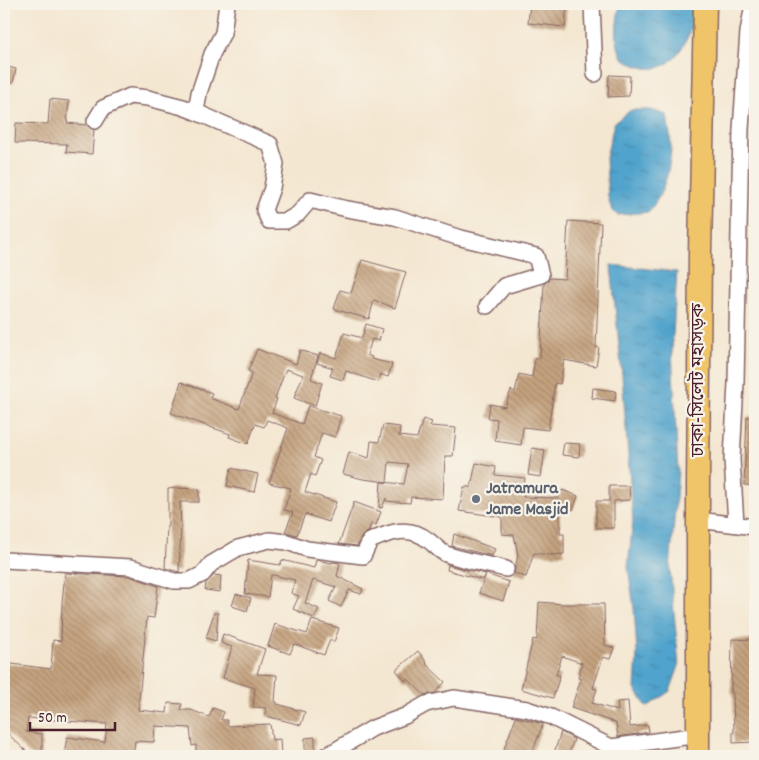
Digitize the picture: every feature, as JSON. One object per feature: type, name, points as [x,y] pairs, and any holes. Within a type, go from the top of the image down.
[{"type":"highway","name":"ঢাকা-সিলেট মহাসড়ক","points":[[699,746],[700,252],[705,4]]},
{"type":"street","points":[[196,112],[201,85],[212,54],[223,33],[228,4]]},
{"type":"street","points":[[592,4],[595,74]]},
{"type":"street","points":[[736,524],[732,459],[736,374],[741,129],[752,32],[753,4]]},
{"type":"street","points":[[94,121],[102,108],[130,96],[148,98],[183,107],[270,144],[276,164],[272,188],[264,210],[269,221],[286,221],[298,214],[310,200],[347,209],[395,217],[457,237],[536,256],[541,275],[504,286],[487,306]]},
{"type":"street","points":[[698,520],[755,527]]},
{"type":"street","points":[[4,560],[131,567],[174,581],[189,582],[203,574],[211,564],[238,548],[269,540],[287,542],[308,549],[363,556],[370,541],[398,530],[415,532],[427,539],[442,552],[459,559],[506,569]]},
{"type":"street","points":[[326,756],[373,728],[405,716],[426,704],[454,698],[527,709],[551,717],[611,747],[699,746]]},
{"type":"water","points":[[620,4],[697,4],[691,27],[680,51],[672,60],[662,66],[651,69],[630,63],[620,53],[617,22]]},
{"type":"water","points":[[631,110],[651,110],[667,115],[671,143],[668,173],[658,198],[648,212],[618,215],[612,211],[608,197],[606,158],[614,123]]},
{"type":"water","points":[[611,265],[677,272],[672,350],[678,472],[670,569],[679,666],[670,691],[647,707],[635,689],[637,652],[634,608],[628,567],[633,521],[622,375]]},
{"type":"building","points":[[530,4],[567,4],[565,27],[528,23]]},
{"type":"building","points":[[4,66],[16,69],[13,83],[4,81]]},
{"type":"building","points":[[609,75],[630,76],[629,96],[608,97]]},
{"type":"building","points":[[50,99],[69,101],[67,123],[87,125],[94,130],[92,154],[66,152],[67,144],[15,143],[16,123],[48,124]]},
{"type":"building","points":[[568,221],[601,223],[596,347],[599,348],[596,366],[564,360],[560,384],[555,383],[548,430],[523,427],[521,445],[495,441],[497,419],[488,418],[490,404],[505,407],[511,390],[515,392],[519,374],[532,377],[535,358],[540,358],[544,284],[550,278],[565,279]]},
{"type":"building","points":[[362,260],[406,272],[395,308],[374,300],[369,319],[334,309],[340,290],[351,293]]},
{"type":"building","points":[[366,324],[382,329],[379,341],[372,339],[367,355],[372,357],[371,359],[392,364],[388,377],[380,374],[378,382],[346,371],[343,380],[330,376],[333,368],[317,363],[320,353],[336,358],[344,333],[362,338]]},
{"type":"building","points":[[257,349],[296,364],[300,350],[318,356],[311,379],[322,383],[315,406],[294,398],[303,375],[286,369],[275,398],[277,399],[272,413],[302,424],[308,406],[341,416],[335,437],[322,433],[314,457],[321,460],[315,476],[311,474],[305,492],[336,502],[329,522],[305,514],[297,535],[285,532],[293,512],[284,510],[291,488],[269,483],[288,428],[267,420],[264,427],[255,424],[248,444],[229,437],[230,434],[171,413],[181,382],[212,393],[210,398],[239,409],[252,373],[248,371]]},
{"type":"building","points":[[593,388],[616,391],[615,401],[592,398]]},
{"type":"building","points":[[747,417],[755,417],[755,486],[744,485]]},
{"type":"building","points":[[423,419],[432,422],[430,426],[456,428],[453,456],[445,456],[443,499],[411,497],[410,503],[386,501],[386,498],[382,508],[379,507],[381,482],[404,484],[408,464],[389,462],[387,482],[363,479],[343,474],[349,452],[369,458],[371,441],[379,442],[383,425],[400,427],[399,436],[417,438]]},
{"type":"building","points":[[564,443],[580,444],[579,457],[562,455]]},
{"type":"building","points":[[532,448],[545,450],[541,477],[528,475]]},
{"type":"building","points":[[476,463],[496,467],[495,475],[525,478],[523,497],[559,498],[562,490],[578,496],[573,510],[560,505],[560,534],[564,534],[564,554],[534,553],[526,577],[514,573],[518,555],[514,535],[502,534],[502,517],[459,511],[464,487],[471,487]]},
{"type":"building","points":[[231,468],[258,474],[254,492],[227,486]]},
{"type":"building","points":[[609,486],[629,486],[630,500],[614,501],[614,528],[596,528],[596,501],[609,501]]},
{"type":"building","points":[[168,489],[199,489],[199,502],[180,502],[179,572],[165,568]]},
{"type":"building","points":[[354,502],[381,512],[376,525],[371,524],[369,531],[362,536],[357,546],[339,544]]},
{"type":"building","points":[[454,534],[495,549],[492,556],[452,546]]},
{"type":"building","points":[[248,560],[280,565],[282,560],[314,568],[316,560],[340,563],[337,576],[363,589],[361,594],[349,590],[341,607],[329,601],[336,587],[313,580],[305,603],[319,609],[314,618],[293,609],[299,596],[291,593],[295,580],[271,575],[268,597],[245,594]]},
{"type":"building","points":[[448,565],[486,574],[483,580],[447,570]]},
{"type":"building","points":[[65,573],[129,576],[158,586],[154,618],[147,617],[138,710],[167,713],[168,703],[182,704],[181,710],[191,710],[209,717],[213,708],[224,712],[221,720],[227,720],[227,726],[270,724],[272,740],[280,739],[281,756],[196,755],[196,745],[192,746],[190,728],[155,726],[154,742],[135,741],[133,756],[64,756],[67,737],[105,742],[107,724],[28,718],[26,732],[42,734],[42,756],[33,756],[28,753],[4,730],[4,663],[51,669],[53,640],[61,641]]},
{"type":"building","points":[[486,574],[509,582],[503,601],[479,593]]},
{"type":"building","points":[[214,575],[221,576],[220,592],[205,590],[206,583]]},
{"type":"building","points":[[236,594],[251,598],[247,611],[232,606]]},
{"type":"building","points":[[539,602],[604,604],[605,645],[614,648],[610,659],[603,657],[593,688],[597,689],[592,703],[618,711],[617,702],[628,701],[630,727],[648,725],[649,732],[618,737],[616,723],[571,708],[581,679],[578,678],[582,663],[562,656],[556,675],[560,675],[553,698],[521,689],[533,639],[537,640]]},
{"type":"building","points":[[214,613],[218,613],[216,641],[206,638]]},
{"type":"building","points":[[312,620],[339,628],[334,642],[330,640],[324,655],[294,644],[290,654],[268,646],[275,624],[307,634]]},
{"type":"building","points":[[223,634],[265,649],[257,674],[277,675],[275,702],[305,712],[301,725],[266,716],[266,708],[253,707],[255,688],[223,678],[232,647],[221,643]]},
{"type":"building","points":[[732,639],[755,640],[755,742],[733,743],[733,693],[731,693]]},
{"type":"building","points":[[418,651],[426,664],[445,682],[435,693],[424,695],[408,679],[405,681],[396,670]]},
{"type":"building","points":[[516,717],[543,724],[531,756],[524,756],[504,749]]},
{"type":"building","points":[[561,732],[574,739],[568,756],[553,756]]},
{"type":"building","points":[[315,737],[315,754],[305,754],[305,738]]},
{"type":"place","name":"Jatramura Jame Masjid","points":[[476,499]]}]
